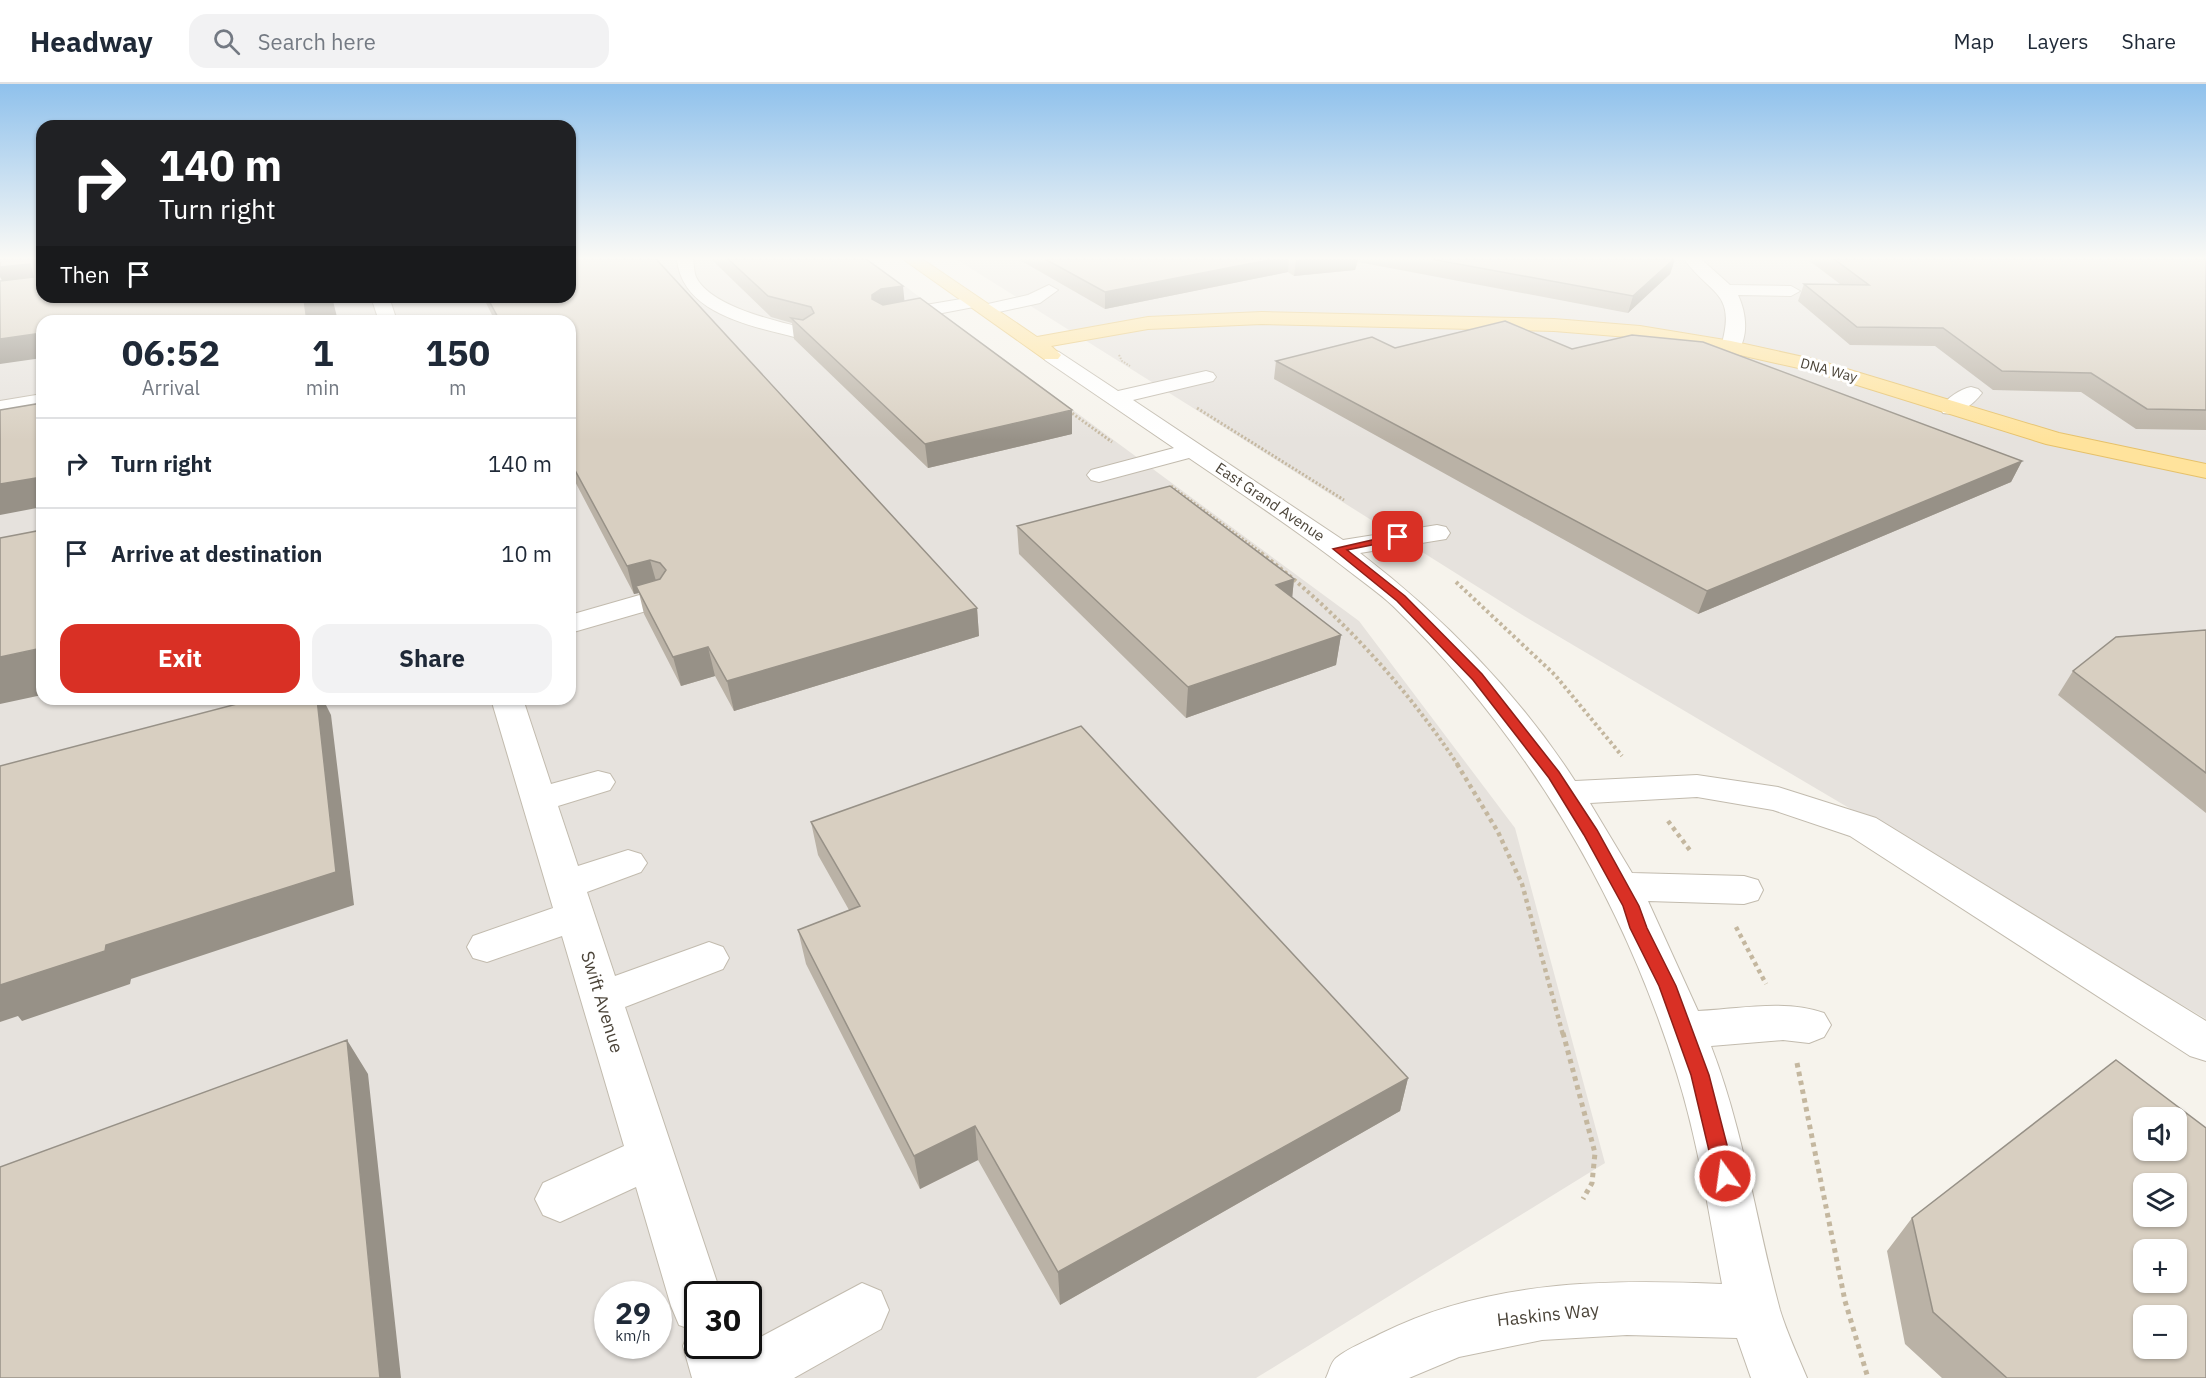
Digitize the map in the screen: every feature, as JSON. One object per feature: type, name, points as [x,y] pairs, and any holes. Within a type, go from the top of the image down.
[{"type":"main road","name":"East Grand Avenue","points":[[999,319],[1043,349]]},
{"type":"main road","name":"DNA Way","points":[[1043,349],[1159,334],[1229,319]]},
{"type":"main road","name":"DNA Way","points":[[1416,319],[1554,325],[1640,332],[1731,347],[1817,366],[2064,441],[2206,471]]},
{"type":"street","points":[[754,319],[805,334]]},
{"type":"street","points":[[1731,347],[1738,319]]},
{"type":"street","name":"East Grand Avenue","points":[[1043,349],[1338,549],[1401,598],[1441,636],[1515,722],[1565,793],[1621,887],[1667,986],[1700,1075],[1730,1197],[1754,1312],[1779,1378]]},
{"type":"street","points":[[1115,398],[1206,377]]},
{"type":"street","points":[[1951,408],[1971,393]]},
{"type":"street","points":[[0,406],[36,401]]},
{"type":"street","points":[[1099,475],[1194,450]]},
{"type":"street","points":[[1338,549],[1437,533]]},
{"type":"street","points":[[576,622],[657,599]]},
{"type":"street","name":"Swift Avenue","points":[[509,705],[690,1281]]},
{"type":"street","points":[[538,800],[598,782]]},
{"type":"street","points":[[1565,793],[1697,786],[1778,799],[1863,827],[2206,1043]]},
{"type":"street","points":[[487,947],[570,900],[628,863]]},
{"type":"street","points":[[1621,887],[1730,889]]},
{"type":"street","points":[[601,999],[709,958]]},
{"type":"street","points":[[1684,1030],[1796,1024]]},
{"type":"street","points":[[560,1199],[651,1157]]},
{"type":"street","name":"Haskins Way","points":[[1354,1378],[1419,1344],[1490,1321],[1627,1307],[1754,1312]]},
{"type":"street","points":[[740,1378],[862,1310]]},
{"type":"street","points":[[714,1359],[720,1378]]},
{"type":"path","points":[[1119,355],[1122,361],[1344,500]]},
{"type":"path","points":[[1067,409],[1282,568],[1334,614],[1410,700],[1470,785],[1508,848],[1529,907],[1595,1153],[1592,1183],[1582,1199]]},
{"type":"path","points":[[1456,582],[1555,675],[1625,760]]},
{"type":"path","points":[[1662,813],[1707,873],[1730,889],[1768,987],[1796,1024],[1794,1048],[1810,1116],[1832,1248],[1858,1354],[1868,1378]]},
{"type":"shaded area","points":[[0,319],[36,319],[36,705],[576,705],[576,319],[950,319],[1359,621],[1515,828],[1605,1163],[1256,1378],[0,1378]]},
{"type":"shaded area","points":[[1052,319],[2206,319],[2206,1019],[1524,616]]},
{"type":"building","points":[[0,319],[36,319],[36,334],[0,339]]},
{"type":"building","points":[[576,319],[712,319],[977,608],[727,681],[708,647],[673,657],[636,586],[660,579],[666,570],[660,563],[650,560],[627,566],[576,472]]},
{"type":"building","points":[[792,319],[949,319],[1072,410],[925,444]]},
{"type":"building","points":[[1848,319],[2206,319],[2206,410],[2147,409],[2091,373],[2002,371],[1943,328],[1857,327]]},
{"type":"building","points":[[1505,321],[1572,349],[1632,335],[1703,342],[2022,461],[1707,591],[1276,361],[1372,337],[1395,348]]},
{"type":"building","points":[[36,404],[36,478],[0,484],[0,410]]},
{"type":"building","points":[[1170,486],[1294,579],[1276,585],[1341,635],[1188,687],[1017,526]]},
{"type":"building","points":[[36,531],[36,649],[0,657],[0,538]]},
{"type":"building","points":[[2206,630],[2206,773],[2073,671],[2116,637]]},
{"type":"building","points":[[233,705],[318,705],[336,872],[106,945],[105,951],[0,985],[0,766]]},
{"type":"building","points":[[1081,726],[1408,1078],[1058,1272],[975,1126],[914,1156],[798,930],[860,906],[811,822]]},
{"type":"building","points":[[347,1040],[380,1378],[0,1378],[0,1167]]},
{"type":"building","points":[[2116,1060],[2178,1107],[2133,1107],[2133,1161],[2187,1161],[2187,1114],[2206,1128],[2206,1378],[2007,1378],[1933,1312],[1912,1218]]},
{"type":"route","points":[[1398,537],[1338,549],[1401,598],[1441,636],[1478,677],[1554,775],[1591,834],[1631,906],[1667,986],[1700,1075],[1725,1176]]}]
